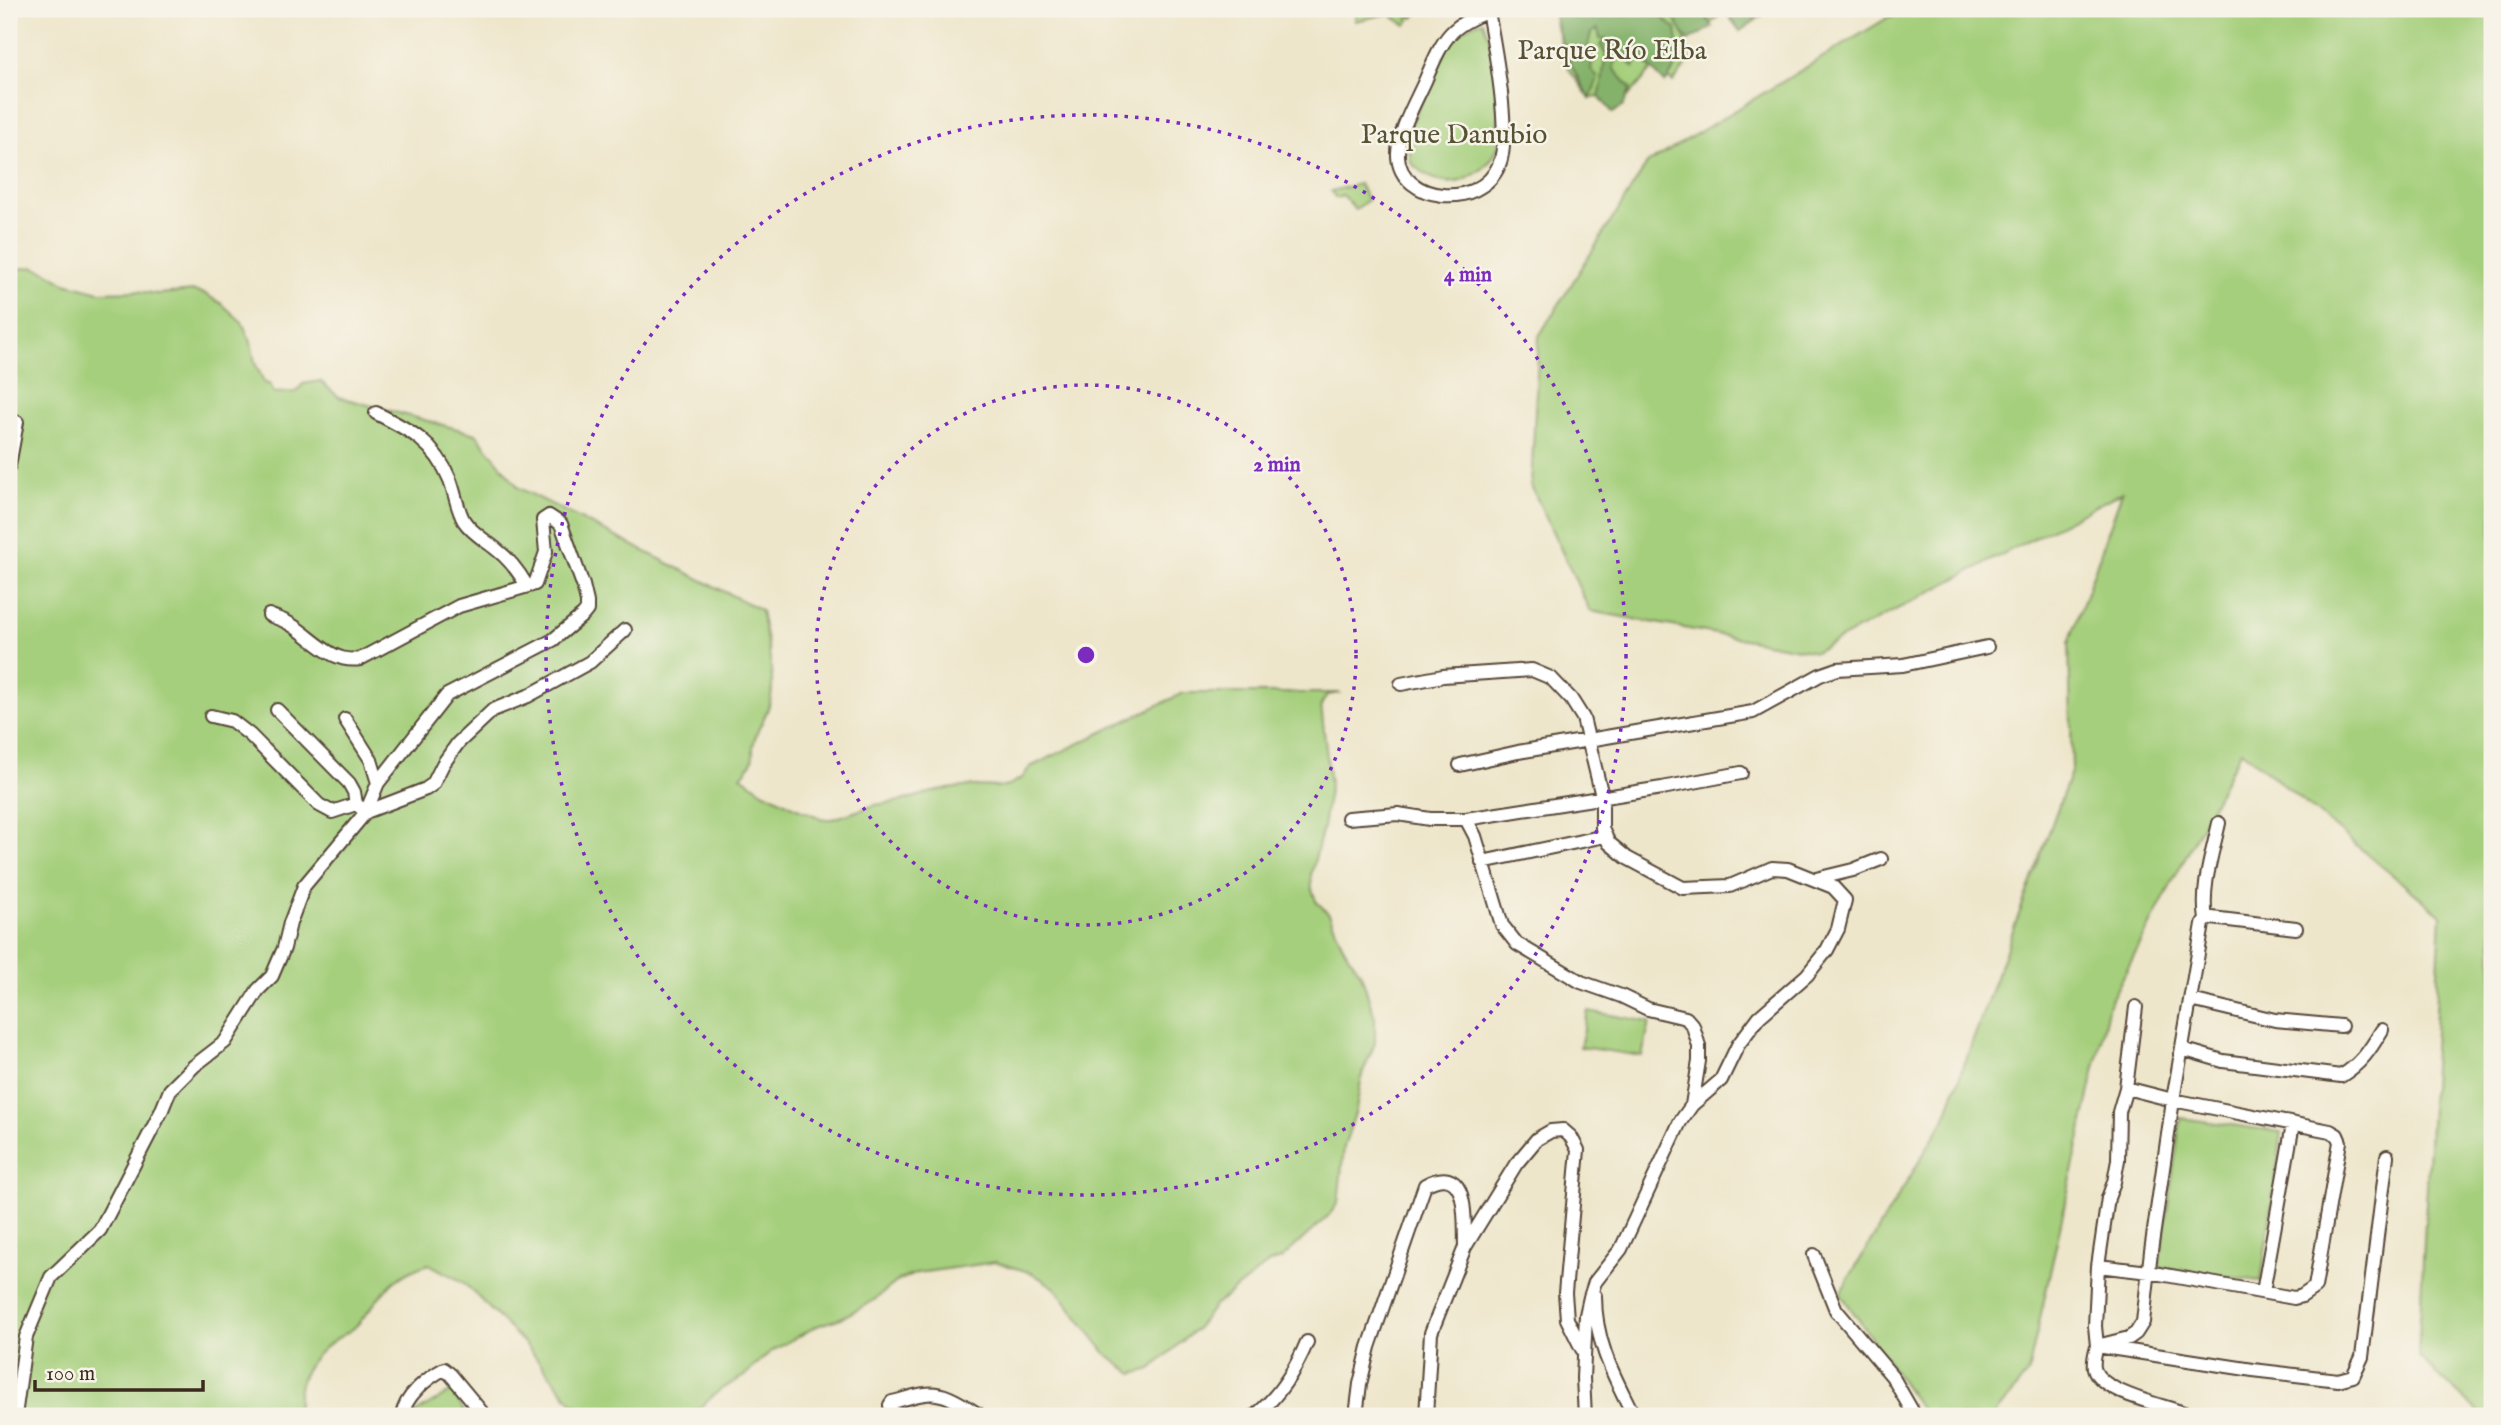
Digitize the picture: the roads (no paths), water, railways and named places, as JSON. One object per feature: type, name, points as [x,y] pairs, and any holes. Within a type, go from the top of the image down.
[{"type":"street","points":[[1490,10],[1502,120],[1500,165],[1482,186],[1470,192],[1445,197],[1421,189],[1404,174],[1399,164],[1399,140],[1440,46],[1453,29],[1465,20],[1490,10]]},
{"type":"street","points":[[376,413],[411,431],[438,454],[463,519],[474,533],[511,564],[527,586]]},
{"type":"street","points":[[9,419],[17,422],[9,466]]},
{"type":"street","points":[[15,1416],[26,1336],[51,1278],[100,1230],[170,1090],[194,1066],[225,1042],[258,990],[272,976],[304,886],[378,783],[447,695],[553,640],[587,610],[583,585],[561,524],[550,516],[543,520],[546,552],[535,584],[459,606],[360,659],[346,661],[330,653],[290,624],[269,615]]},
{"type":"street","points":[[211,716],[232,721],[250,735],[319,804],[332,812],[361,808],[426,789],[433,784],[458,743],[493,710],[528,696],[590,662],[625,630]]},
{"type":"street","points":[[1460,765],[1753,712],[1820,675],[1837,669],[1903,666],[1987,647]]},
{"type":"street","points":[[1401,684],[1443,676],[1532,670],[1551,678],[1571,699],[1583,718],[1602,796],[1602,830],[1609,843],[1626,858],[1683,888],[1730,886],[1772,868],[1788,869],[1833,887],[1845,900],[1838,929],[1807,975],[1759,1017],[1738,1045],[1721,1080],[1692,1105],[1674,1132],[1621,1249],[1595,1282],[1586,1315],[1585,1416]]},
{"type":"street","points":[[277,710],[349,783],[361,808]]},
{"type":"street","points":[[345,719],[371,760],[378,783]]},
{"type":"street","points":[[1348,818],[1398,814],[1430,819],[1466,819],[1741,773]]},
{"type":"street","points":[[1466,819],[1475,836],[1502,925],[1517,944],[1581,982],[1648,1009],[1686,1018],[1693,1026],[1699,1046],[1699,1061],[1692,1105]]},
{"type":"street","points":[[2096,1346],[2129,1338],[2143,1322],[2173,1100],[2203,924],[2206,920],[2205,885],[2218,824]]},
{"type":"street","points":[[1482,862],[1605,836]]},
{"type":"street","points":[[1816,879],[1853,870],[1881,859]]},
{"type":"street","points":[[2206,920],[2212,918],[2297,928]]},
{"type":"street","points":[[2191,1000],[2275,1020],[2341,1026]]},
{"type":"street","points":[[2136,1007],[2126,1088],[2119,1112],[2116,1171],[2108,1198],[2098,1266],[2094,1369],[2101,1380],[2115,1390],[2193,1416]]},
{"type":"street","points":[[2182,1049],[2223,1061],[2341,1076],[2357,1067],[2382,1030]]},
{"type":"street","points":[[2098,1266],[2149,1272],[2294,1298],[2302,1296],[2315,1287],[2340,1142],[2337,1135],[2330,1130],[2173,1100],[2126,1088]]},
{"type":"street","points":[[2263,1292],[2293,1124]]},
{"type":"street","points":[[1426,1416],[1431,1333],[1465,1247],[1516,1164],[1537,1139],[1551,1131],[1563,1130],[1571,1137],[1578,1150],[1565,1293],[1567,1319],[1584,1353]]},
{"type":"street","points":[[2096,1346],[2302,1376],[2338,1380],[2353,1376],[2362,1357],[2387,1156]]},
{"type":"street","points":[[1356,1416],[1369,1347],[1425,1185],[1435,1180],[1448,1180],[1459,1187],[1464,1199],[1465,1247]]},
{"type":"street","points":[[1814,1255],[1836,1310],[1892,1376],[1913,1416]]},
{"type":"street","points":[[1595,1282],[1595,1315],[1605,1359],[1634,1416]]},
{"type":"street","points":[[1255,1416],[1269,1404],[1289,1379],[1307,1342]]},
{"type":"street","points":[[402,1416],[407,1401],[434,1374],[444,1369],[485,1416]]},
{"type":"street","points":[[906,1416],[891,1412],[892,1402],[923,1394],[938,1394],[981,1416]]},
{"type":"park label","name":"Parque Río Elba","points":[[1612,51]]},
{"type":"park label","name":"Parque Danubio","points":[[1454,135]]}]
